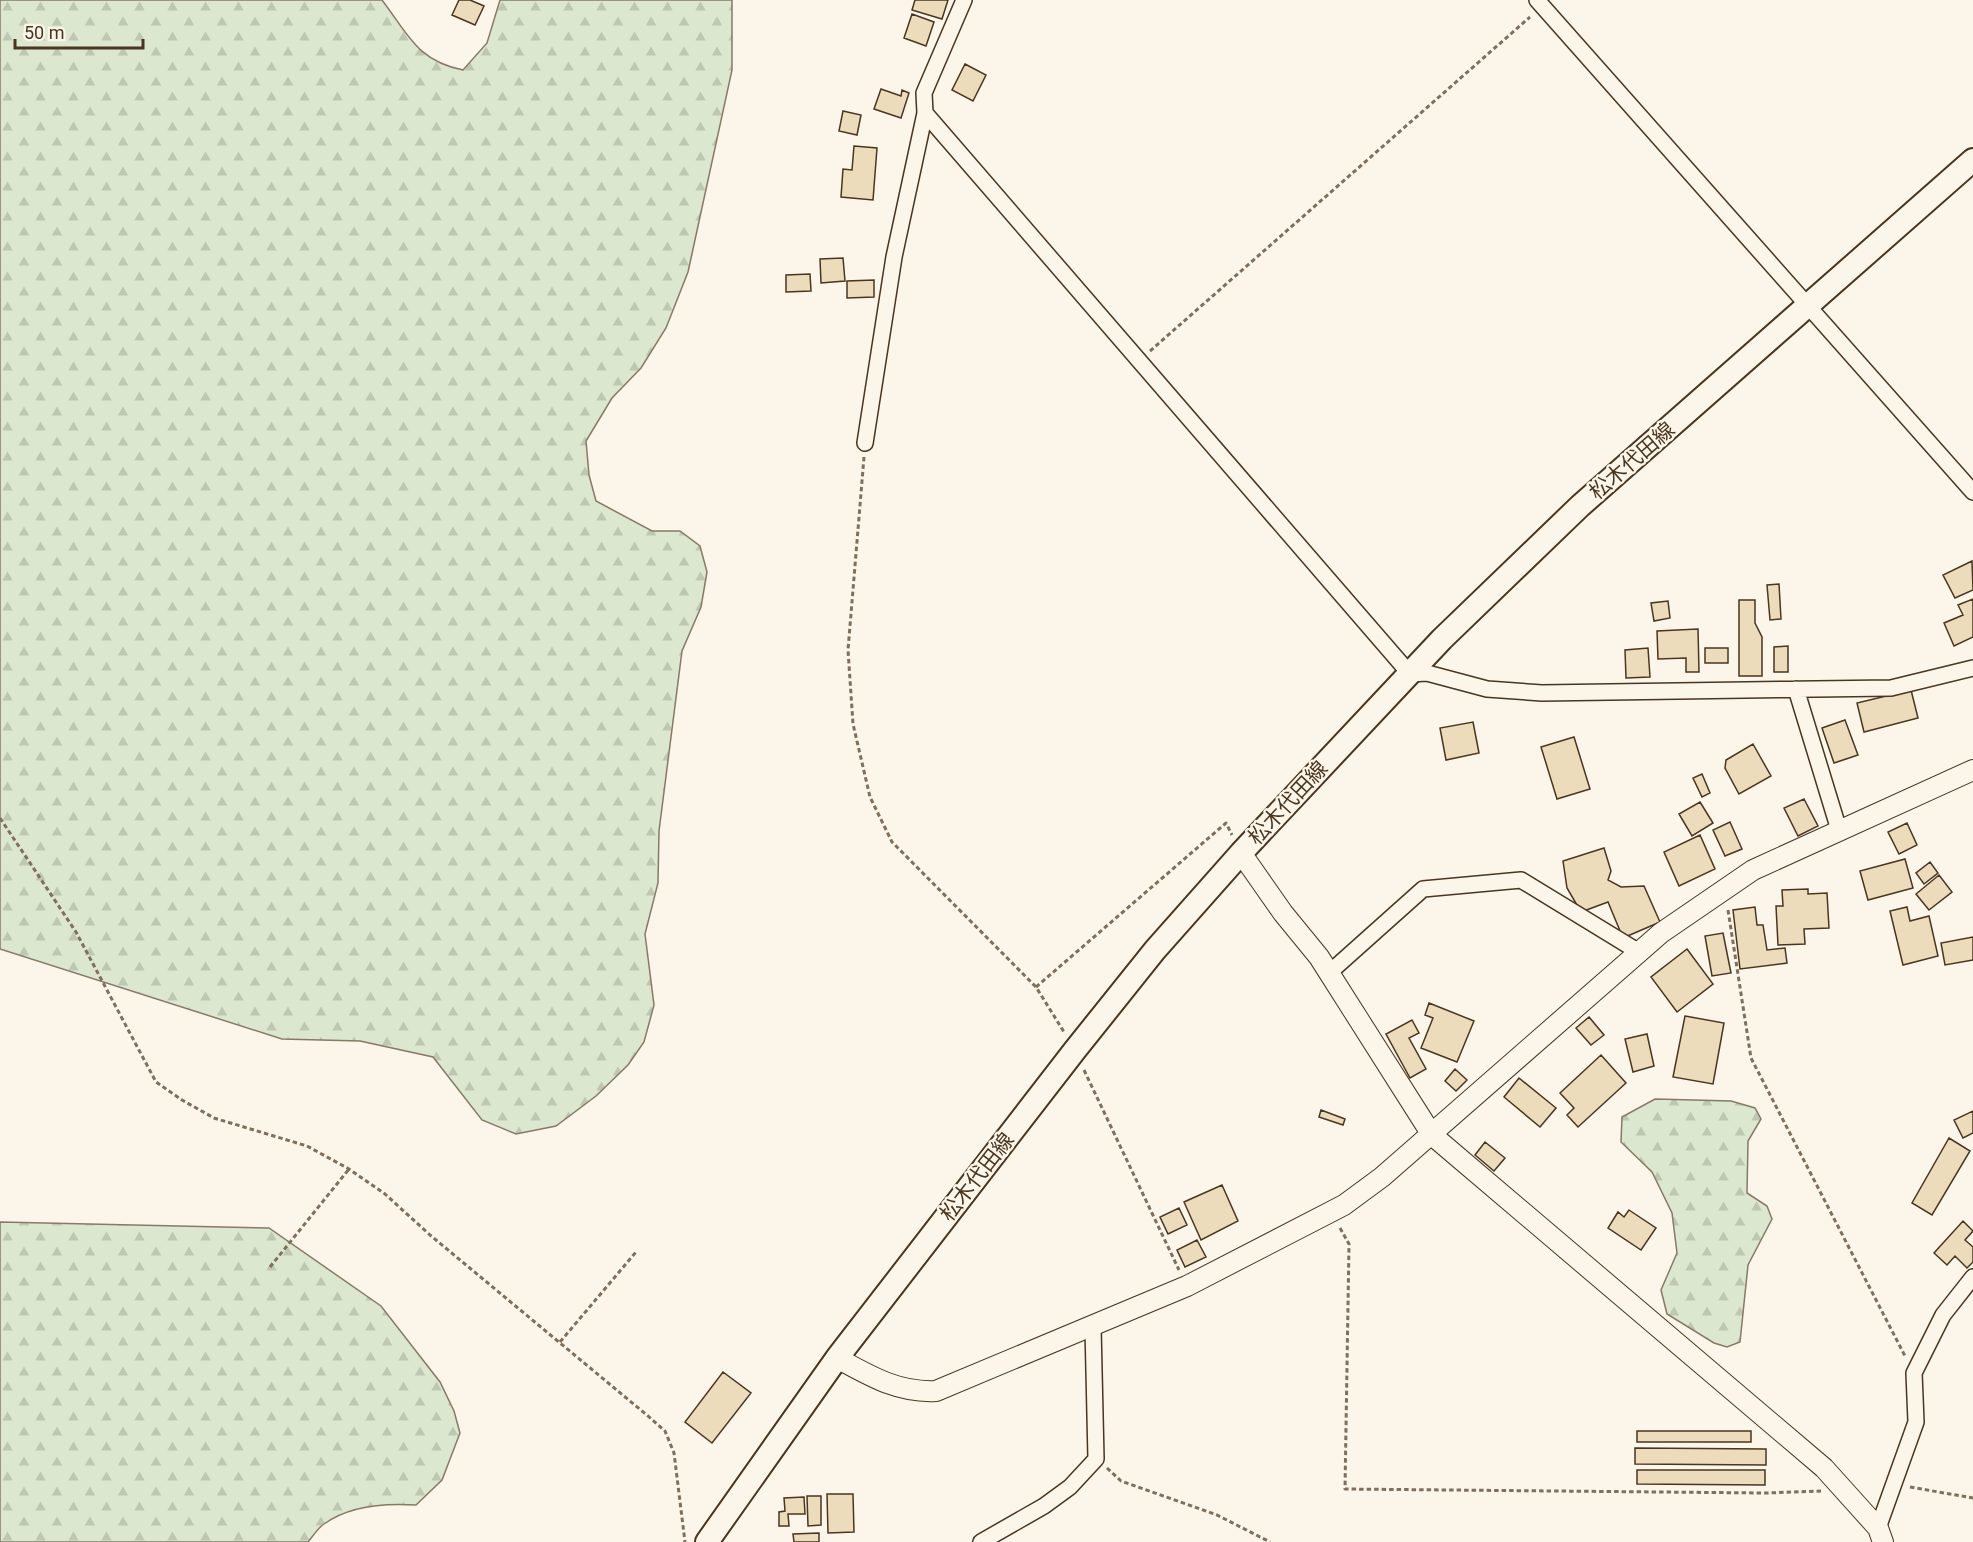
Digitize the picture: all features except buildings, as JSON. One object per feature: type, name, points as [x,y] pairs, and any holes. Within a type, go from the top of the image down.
[{"type":"main road","name":"松木代田線","points":[[707,1542],[837,1358],[1075,1050],[1155,950],[1241,853],[1410,674],[1580,506],[1973,160]]},
{"type":"street","points":[[865,443],[894,257],[925,113],[924,93],[964,0]]},
{"type":"street","points":[[1540,3],[1973,492]]},
{"type":"street","points":[[925,113],[1410,674],[1427,673],[1487,688],[1542,693],[1891,688],[1973,668]]},
{"type":"street","points":[[1796,689],[1839,830]]},
{"type":"street","points":[[837,1358],[886,1385],[919,1392],[936,1391],[1187,1286],[1330,1212],[1382,1177],[1661,933],[1724,888],[1753,870],[1973,770]]},
{"type":"street","points":[[1241,853],[1329,973],[1432,1135],[1824,1468],[1881,1535]]},
{"type":"street","points":[[1329,973],[1423,889],[1521,880],[1639,952]]},
{"type":"street","points":[[1881,1535],[1916,1422],[1914,1373],[1943,1314],[1973,1277]]},
{"type":"street","points":[[981,1542],[1061,1494],[1096,1459],[1093,1327]]},
{"type":"path","points":[[1139,360],[1540,3]]},
{"type":"path","points":[[865,443],[848,650],[853,724],[870,796],[892,842],[1036,987],[1075,1050],[1187,1286]]},
{"type":"path","points":[[0,818],[76,932],[156,1082],[214,1118],[307,1146],[349,1168],[385,1194],[430,1235],[665,1431],[674,1453],[685,1542]]},
{"type":"path","points":[[1036,987],[1226,823]]},
{"type":"path","points":[[1724,888],[1751,1058],[1914,1373]]},
{"type":"path","points":[[270,1267],[349,1168]]},
{"type":"path","points":[[1330,1212],[1349,1244],[1345,1489],[1766,1493],[1845,1490]]},
{"type":"path","points":[[560,1342],[636,1252]]},
{"type":"path","points":[[1096,1459],[1121,1481],[1216,1515],[1270,1542]]},
{"type":"path","points":[[1896,1485],[1973,1498]]},
{"type":"green space","points":[[0,0],[382,0],[407,35],[424,53],[447,66],[463,70],[487,43],[500,0],[732,0],[732,70],[688,272],[666,328],[641,368],[612,398],[586,441],[589,475],[596,501],[652,531],[680,531],[700,546],[707,572],[701,607],[682,651],[659,831],[658,883],[645,934],[654,1005],[644,1042],[628,1065],[596,1096],[556,1126],[516,1134],[482,1120],[433,1057],[360,1041],[282,1039],[0,949]]},
{"type":"green space","points":[[1655,1099],[1731,1101],[1755,1108],[1761,1119],[1748,1141],[1747,1193],[1767,1206],[1772,1219],[1748,1265],[1740,1342],[1727,1347],[1714,1343],[1667,1314],[1661,1290],[1677,1253],[1672,1213],[1652,1172],[1621,1142],[1622,1117]]},
{"type":"green space","points":[[0,1222],[269,1228],[381,1306],[440,1382],[454,1411],[460,1433],[442,1480],[416,1505],[392,1504],[356,1509],[322,1526],[308,1542],[0,1542]]}]
